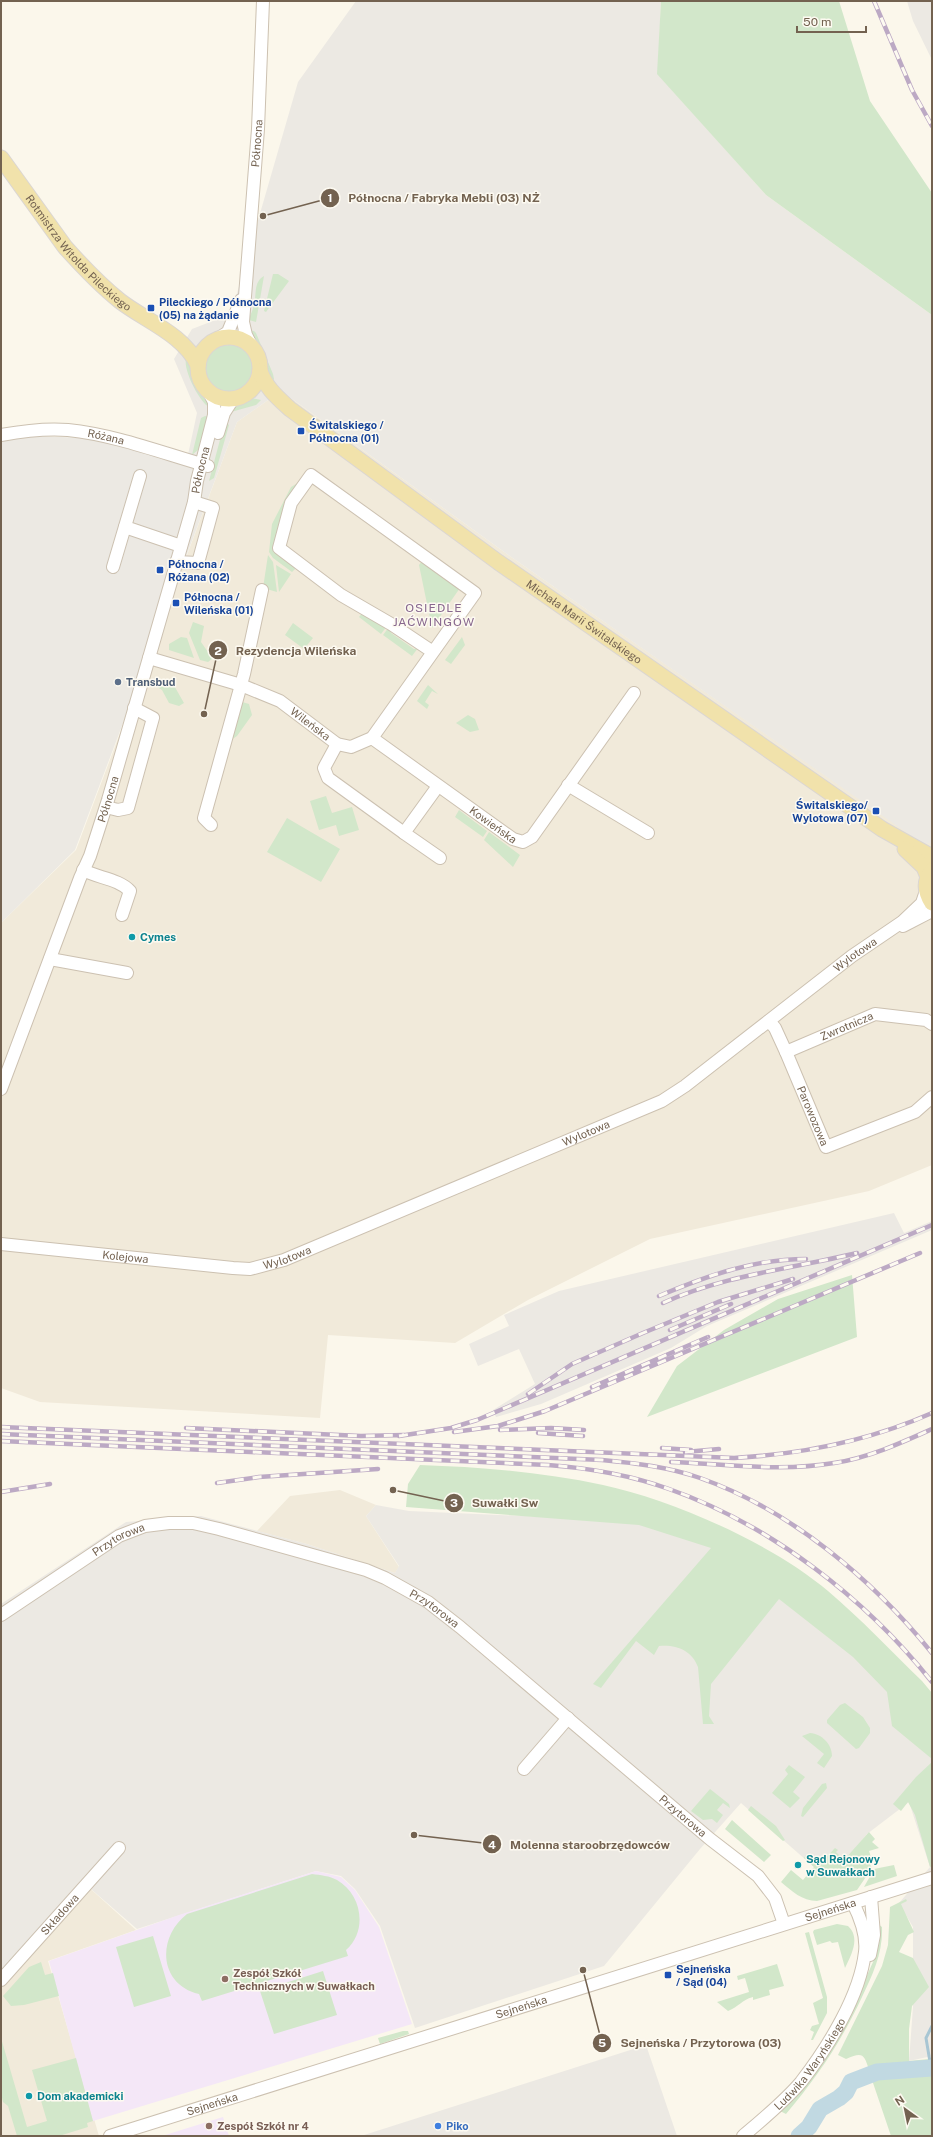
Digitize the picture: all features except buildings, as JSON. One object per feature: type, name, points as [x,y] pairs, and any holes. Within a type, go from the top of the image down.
[{"type":"main road","name":"Rotmistrza Witolda Pileckiego","points":[[1,158],[76,260],[121,301],[169,334],[188,350],[198,365]]},
{"type":"main road","name":"Rotmistrza Witolda Pileckiego","points":[[169,334],[199,344],[215,340]]},
{"type":"main road","points":[[237,338],[252,347],[259,359],[260,371],[255,386],[237,398],[220,398],[209,392],[199,378],[198,365],[202,352],[215,340],[237,338]]},
{"type":"main road","name":"Michała Marii Świtalskiego","points":[[260,371],[269,390],[290,409],[366,463],[498,562],[882,829],[932,857]]},
{"type":"main road","name":"Michała Marii Świtalskiego","points":[[237,398],[254,394],[290,409]]},
{"type":"main road","name":"Michała Marii Świtalskiego","points":[[882,829],[926,870],[929,886]]},
{"type":"street","name":"Północna","points":[[252,347],[243,327],[258,129],[263,1]]},
{"type":"street","name":"Północna","points":[[215,340],[228,332],[246,286]]},
{"type":"street","name":"Północna","points":[[205,465],[215,410],[214,402],[209,392]]},
{"type":"street","name":"Północna","points":[[1,1089],[83,870],[90,856],[106,807],[205,465],[222,417],[237,398]]},
{"type":"street","name":"Różana","points":[[1,434],[26,431],[68,430],[108,437],[205,465]]},
{"type":"street","points":[[372,738],[475,593],[311,474],[291,503],[279,548],[341,595],[391,624],[433,652]]},
{"type":"street","points":[[113,567],[140,476]]},
{"type":"street","points":[[176,562],[198,563],[213,508],[194,502]]},
{"type":"street","points":[[125,527],[181,546]]},
{"type":"street","points":[[212,825],[204,818],[216,769],[241,685],[262,590]]},
{"type":"street","name":"Wileńska","points":[[149,658],[241,685],[280,701],[337,744],[351,747],[372,738]]},
{"type":"street","name":"Kowieńska","points":[[372,738],[513,839],[523,842],[532,837],[634,693]]},
{"type":"street","points":[[106,807],[118,810],[128,808],[153,718],[134,708]]},
{"type":"street","points":[[337,744],[324,768],[328,778],[440,858]]},
{"type":"street","points":[[568,785],[648,833]]},
{"type":"street","points":[[404,833],[438,786]]},
{"type":"street","points":[[83,870],[96,877],[124,885],[130,892],[122,915]]},
{"type":"street","name":"Wylotowa","points":[[887,933],[922,903],[929,886]]},
{"type":"street","name":"Wylotowa","points":[[250,1269],[284,1260],[662,1101],[769,1021],[852,956],[887,933],[932,911]]},
{"type":"street","points":[[50,959],[127,973]]},
{"type":"street","name":"Zwrotnicza","points":[[786,1052],[876,1014],[926,1020],[932,1024]]},
{"type":"street","name":"Parowozowa","points":[[769,1021],[775,1028],[786,1052],[826,1147],[915,1112],[932,1096]]},
{"type":"street","name":"Kolejowa","points":[[1,1244],[250,1269]]},
{"type":"street","name":"Przytorowa","points":[[1,1615],[119,1536],[145,1526],[169,1522],[194,1523],[342,1563],[385,1578],[428,1602],[568,1718],[710,1839],[758,1876],[775,1898],[784,1924]]},
{"type":"street","points":[[524,1769],[568,1718]]},
{"type":"street","name":"Składowa","points":[[1,1980],[119,1848]]},
{"type":"street","name":"Sejneńska","points":[[110,2136],[932,1878]]},
{"type":"street","name":"Ludwika Waryńskiego","points":[[743,2136],[800,2083],[824,2049],[840,2022],[866,1967],[873,1943],[874,1928],[871,1897]]},
{"type":"street","name":"Ludwika Waryńskiego","points":[[853,1903],[858,1914],[865,1944],[865,1952],[859,1980]]},
{"type":"shaded area","points":[[356,1],[661,1],[658,74],[766,195],[932,315],[932,843],[923,844],[507,554],[281,391],[237,422],[75,850],[1,923],[1,439],[24,436],[96,438],[186,464],[197,413],[174,359],[192,329],[231,314],[298,82]]},
{"type":"shaded area","points":[[907,1],[932,1],[932,60],[913,21]]},
{"type":"shaded area","points":[[281,391],[507,554],[894,823],[925,843],[932,843],[932,1165],[869,1191],[650,1239],[528,1300],[455,1343],[328,1335],[320,1418],[40,1402],[1,1388],[1,923],[76,850],[237,422]]},
{"type":"shaded area","points":[[894,1213],[904,1233],[932,1221],[932,1230],[707,1326],[671,1348],[541,1404],[496,1417],[493,1410],[535,1384],[519,1349],[478,1366],[469,1344],[509,1326],[504,1315],[559,1291]]},
{"type":"shaded area","points":[[340,1490],[376,1505],[366,1516],[399,1567],[395,1573],[307,1544],[257,1531],[290,1496]]},
{"type":"shaded area","points":[[376,1505],[409,1511],[638,1521],[709,1546],[878,1667],[932,1760],[932,2056],[909,2061],[913,2007],[913,1927],[899,1903],[930,1867],[909,1802],[867,1834],[845,1861],[833,1850],[814,1867],[741,1803],[700,1849],[604,1966],[415,2028],[380,1926],[355,1889],[341,1876],[316,1871],[137,1929],[84,1883],[3,1971],[1,1970],[1,1604],[126,1522],[201,1516],[307,1544],[395,1573],[399,1566],[366,1516]]},
{"type":"shaded area","name":"Zespół Szkół Technicznych w Suwałkach","points":[[316,1871],[341,1877],[355,1890],[379,1927],[412,2024],[93,2121],[49,1961],[179,1915]]},
{"type":"shaded area","points":[[84,1883],[136,1930],[48,1961],[99,2136],[1,2136],[1,1970],[3,1971]]},
{"type":"shaded area","points":[[646,2045],[677,2136],[361,2136]]},
{"type":"shaded area","name":"Zespół Szkół nr 4","points":[[223,2117],[229,2136],[162,2136]]},
{"type":"green space","points":[[661,1],[839,1],[870,101],[932,193],[932,315],[766,195],[657,74]]},
{"type":"green space","points":[[273,274],[278,274],[289,281],[266,312],[264,311]]},
{"type":"green space","points":[[264,276],[256,322],[249,320],[254,305],[258,282]]},
{"type":"green space","points":[[248,330],[256,333],[273,374],[274,379],[270,384],[263,355]]},
{"type":"green space","points":[[229,345],[238,347],[246,352],[251,360],[253,369],[251,378],[246,386],[238,391],[229,393],[220,391],[212,386],[207,378],[205,369],[207,360],[212,352],[220,347]]},
{"type":"green space","points":[[186,358],[196,381],[206,397],[209,407],[205,404],[197,392],[189,377]]},
{"type":"green space","points":[[252,398],[261,400],[256,405],[231,412],[236,403]]},
{"type":"green space","points":[[205,416],[210,417],[198,450],[192,455],[201,418]]},
{"type":"green space","points":[[225,421],[229,425],[214,478],[209,481]]},
{"type":"green space","points":[[306,478],[279,539],[276,553],[297,567],[292,572],[273,558],[269,552],[272,524],[291,487]]},
{"type":"green space","points":[[268,555],[273,562],[277,592],[263,588]]},
{"type":"green space","points":[[423,560],[460,588],[432,628],[419,565]]},
{"type":"green space","points":[[276,565],[291,574],[279,592]]},
{"type":"green space","points":[[363,612],[387,626],[381,634],[359,617]]},
{"type":"green space","points":[[193,622],[204,626],[201,642],[208,652],[217,655],[208,662],[200,660],[189,633]]},
{"type":"green space","points":[[293,623],[313,638],[304,649],[285,635]]},
{"type":"green space","points":[[389,627],[391,633],[414,649],[418,648],[412,656],[383,635]]},
{"type":"green space","points":[[181,637],[187,638],[194,658],[169,650],[169,644]]},
{"type":"green space","points":[[462,637],[465,645],[451,664],[445,660]]},
{"type":"green space","points":[[162,681],[172,682],[184,703],[179,706],[169,703],[162,690],[157,687]]},
{"type":"green space","points":[[428,685],[438,694],[432,691],[425,702],[429,705],[427,709],[417,701]]},
{"type":"green space","points":[[239,701],[249,704],[252,715],[237,736],[228,742]]},
{"type":"green space","points":[[468,715],[475,719],[479,730],[470,732],[456,723]]},
{"type":"green space","points":[[326,796],[332,813],[352,807],[359,830],[339,836],[336,825],[319,830],[310,801]]},
{"type":"green space","points":[[459,810],[487,831],[483,837],[455,817]]},
{"type":"green space","points":[[287,818],[340,849],[321,882],[267,852]]},
{"type":"green space","points":[[489,832],[520,855],[513,867],[484,840]]},
{"type":"green space","points":[[852,1275],[857,1337],[647,1417],[677,1366],[724,1330],[778,1299]]},
{"type":"green space","points":[[420,1465],[535,1473],[580,1480],[631,1492],[660,1501],[721,1526],[779,1557],[828,1591],[864,1624],[922,1681],[932,1693],[932,1759],[892,1726],[887,1692],[853,1657],[779,1599],[711,1684],[709,1716],[714,1724],[703,1724],[698,1667],[692,1656],[677,1647],[659,1646],[654,1655],[636,1641],[601,1688],[593,1684],[711,1548],[639,1525],[406,1507],[408,1484]]},
{"type":"green space","points":[[845,1703],[863,1717],[870,1728],[870,1733],[859,1748],[856,1749],[827,1723],[827,1720],[840,1705]]},
{"type":"green space","points":[[810,1733],[818,1735],[826,1740],[832,1752],[832,1756],[824,1768],[817,1763],[824,1754],[802,1736]]},
{"type":"green space","points":[[932,1762],[932,1866],[930,1867],[915,1815],[908,1802],[901,1811],[893,1804],[916,1777]]},
{"type":"green space","points":[[789,1765],[805,1777],[793,1792],[800,1798],[790,1808],[772,1793],[788,1774],[785,1770]]},
{"type":"green space","points":[[826,1783],[827,1788],[803,1817],[801,1816],[803,1808],[822,1784]]},
{"type":"green space","points":[[710,1789],[729,1804],[730,1808],[723,1803],[717,1810],[723,1815],[717,1823],[712,1819],[703,1820],[691,1811]]},
{"type":"green space","points":[[751,1806],[776,1826],[785,1840],[783,1841],[748,1810]]},
{"type":"green space","points":[[732,1820],[771,1855],[764,1862],[725,1829]]},
{"type":"green space","points":[[869,1832],[875,1839],[872,1842],[879,1848],[869,1851],[871,1857],[868,1861],[872,1868],[857,1890],[812,1901],[798,1895],[781,1882],[791,1870],[803,1880],[814,1867],[804,1858],[806,1855],[818,1865],[835,1848],[838,1850],[836,1852],[844,1860]]},
{"type":"green space","points":[[894,1865],[897,1876],[864,1887],[874,1869]]},
{"type":"green space","points":[[312,1874],[337,1880],[352,1894],[357,1903],[359,1923],[353,1942],[346,1950],[348,1956],[202,2001],[199,1994],[185,1989],[176,1981],[169,1970],[166,1959],[167,1947],[170,1935],[177,1924],[187,1914]]},
{"type":"green space","points":[[906,1899],[907,1901],[901,1904],[914,1932],[908,1935],[899,1952],[913,1958],[929,1987],[912,2006],[909,2029],[909,2061],[929,2059],[929,2063],[906,2067],[881,2065],[869,2070],[866,2060],[862,2056],[856,2055],[846,2059],[838,2055],[882,1966],[888,1945],[890,1907]]},
{"type":"green space","points":[[837,1924],[848,1926],[854,1936],[854,1947],[845,1968],[838,1942],[832,1943],[830,1941],[817,1945],[813,1932],[814,1930]]},
{"type":"green space","points":[[878,1924],[882,1927],[879,1955],[870,1980],[846,2029],[828,2058],[786,2114],[780,2111],[843,2029],[876,1953]]},
{"type":"green space","points":[[809,1932],[827,1997],[827,2013],[813,2040],[811,2040],[814,2032],[810,2030],[812,2026],[819,2024],[813,2003],[823,1998],[805,1933]]},
{"type":"green space","points":[[153,1936],[171,1996],[134,2007],[116,1947]]},
{"type":"green space","points":[[41,1962],[45,1975],[53,1973],[59,1996],[24,2005],[11,2006],[3,1996],[29,1967]]},
{"type":"green space","points":[[777,1964],[784,1986],[769,1990],[770,1995],[753,2000],[753,1997],[749,1998],[728,2011],[717,2002],[749,1992],[745,1978],[738,1980],[737,1976]]},
{"type":"green space","points":[[323,1971],[337,2015],[274,2034],[260,1991]]},
{"type":"green space","points":[[408,2031],[409,2034],[380,2044],[378,2038]]},
{"type":"green space","points":[[1,2038],[27,2127],[47,2121],[32,2070],[76,2058],[93,2121],[87,2123],[88,2127],[59,2136],[17,2136],[8,2106],[3,2102],[1,2094]]},
{"type":"green space","points":[[932,2070],[932,2136],[891,2136],[871,2077]]},
{"type":"waterway","points":[[931,2068],[926,2038],[932,2026]]},
{"type":"waterway","points":[[799,2136],[809,2127],[820,2109],[846,2092],[851,2082],[877,2072],[932,2068]]},
{"type":"railway","points":[[874,1],[912,90],[932,126]]},
{"type":"railway","points":[[399,1436],[451,1428],[477,1420],[932,1225]]},
{"type":"railway","points":[[663,1303],[686,1293],[734,1279],[857,1253]]},
{"type":"railway","points":[[454,1432],[498,1426],[545,1411],[920,1253]]},
{"type":"railway","points":[[659,1296],[694,1282],[749,1265],[806,1259]]},
{"type":"railway","points":[[528,1394],[572,1364],[643,1333],[718,1302],[793,1279]]},
{"type":"railway","points":[[670,1330],[731,1304]]},
{"type":"railway","points":[[592,1387],[708,1337]]},
{"type":"railway","points":[[1,1427],[734,1458],[785,1453],[835,1444],[884,1431],[932,1413]]},
{"type":"railway","points":[[186,1428],[361,1436],[404,1435]]},
{"type":"railway","points":[[500,1430],[551,1428],[584,1430]]},
{"type":"railway","points":[[671,1462],[753,1467],[814,1466],[847,1461],[872,1454],[932,1429]]},
{"type":"railway","points":[[538,1433],[583,1436]]},
{"type":"railway","points":[[1,1434],[602,1460],[664,1468],[700,1478],[734,1492],[766,1508],[798,1528],[828,1550],[883,1599],[932,1653]]},
{"type":"railway","points":[[1,1441],[548,1465],[594,1470],[624,1476],[669,1489],[707,1504],[744,1523],[779,1544],[814,1568],[877,1621],[906,1651],[932,1682]]},
{"type":"railway","points":[[662,1448],[691,1450]]},
{"type":"railway","points":[[685,1452],[719,1449]]},
{"type":"railway","points":[[217,1483],[259,1477],[378,1469]]},
{"type":"railway","points":[[1,1492],[50,1484]]},
{"type":"place","name":"Północna / Fabryka Mebli (03) NŻ","points":[[263,216]]},
{"type":"place","name":"Pileckiego / Północna (05) na żądanie","points":[[151,308]]},
{"type":"place","name":"Świtalskiego / Północna (01)","points":[[301,431]]},
{"type":"place","name":"Północna / Różana (02)","points":[[160,570]]},
{"type":"place","name":"Północna / Wileńska (01)","points":[[176,603]]},
{"type":"place","name":"Transbud","points":[[118,682]]},
{"type":"place","name":"Rezydencja Wileńska","points":[[204,714]]},
{"type":"place","name":"Świtalskiego/ Wylotowa (07)","points":[[876,811]]},
{"type":"place","name":"Cymes","points":[[132,937]]},
{"type":"place","name":"Suwałki Sw","points":[[393,1490]]},
{"type":"place","name":"Molenna staroobrzędowców","points":[[414,1835]]},
{"type":"place","name":"Sąd Rejonowy w Suwałkach","points":[[798,1865]]},
{"type":"place","name":"Sejneńska / Przytorowa (03)","points":[[583,1970]]},
{"type":"place","name":"Sejneńska / Sąd (04)","points":[[668,1975]]},
{"type":"place","name":"Zespół Szkół Technicznych w Suwałkach","points":[[225,1979]]},
{"type":"place","name":"Dom akademicki","points":[[29,2096]]},
{"type":"place","name":"Zespół Szkół nr 4","points":[[209,2126]]},
{"type":"place","name":"Piko","points":[[438,2126]]},
{"type":"district","name":"OSIEDLE JAĆWINGÓW","points":[[434,615]]}]
